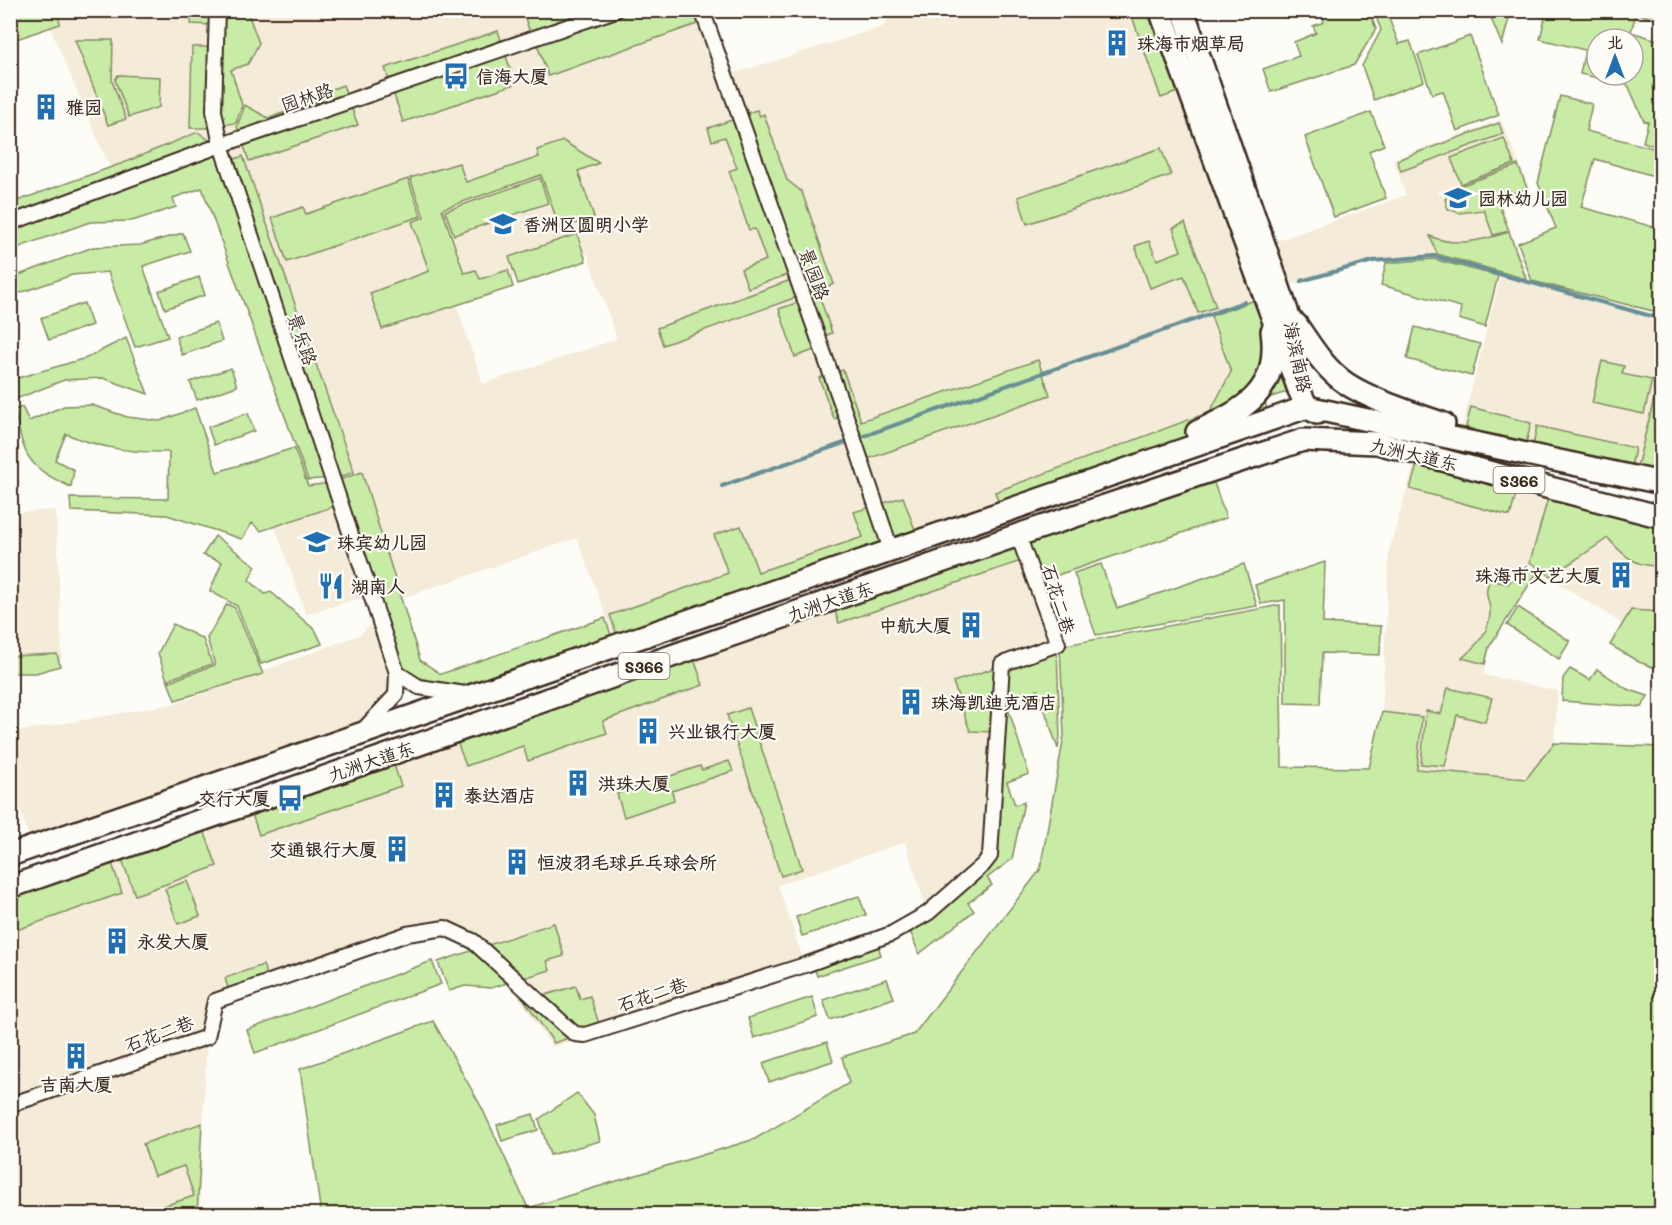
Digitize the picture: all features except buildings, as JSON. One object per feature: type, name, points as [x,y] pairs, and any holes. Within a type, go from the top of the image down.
[{"type":"main road","name":"海滨南路","points":[[1160,10],[1278,309]]},
{"type":"main road","name":"海滨南路","points":[[1183,10],[1307,406]]},
{"type":"main road","points":[[1278,309],[1340,379],[1387,403],[1527,453]]},
{"type":"main road","points":[[1119,471],[1248,405],[1260,393],[1271,372],[1278,309]]},
{"type":"main road","points":[[1278,447],[1296,427],[1307,406],[1338,428],[1377,443]]},
{"type":"main road","name":"九洲大道东","points":[[10,855],[1307,406],[1662,483]]},
{"type":"main road","name":"九洲大道东","points":[[10,887],[1018,535],[1303,440],[1377,443],[1662,517]]},
{"type":"street","name":"景乐路","points":[[216,10],[214,111],[221,145],[287,349],[320,437],[397,673]]},
{"type":"street","name":"园林路","points":[[10,223],[221,145],[616,10]]},
{"type":"street","name":"景园路","points":[[702,10],[855,441],[891,550]]},
{"type":"street","name":"石花二巷","points":[[10,1105],[207,1037],[215,1001],[407,934],[445,928],[473,941],[575,1034],[585,1035],[815,961],[891,934],[928,913],[990,856],[1002,664],[1058,644],[1018,535]]},
{"type":"street","points":[[357,735],[396,695],[397,673],[420,687],[443,693],[474,695]]},
{"type":"shaded area","points":[[59,10],[702,11],[726,76],[882,27],[896,11],[1160,11],[1268,307],[1215,423],[617,645],[577,538],[376,607],[371,594],[306,615],[262,489],[334,481],[221,145],[117,184],[50,28],[60,24]],"holes":[[[587,253],[617,339],[483,384],[454,298]]]},
{"type":"shaded area","points":[[1501,120],[1530,190],[1500,202],[1530,283],[1661,319],[1661,355],[1653,387],[1661,389],[1661,483],[1461,430],[1501,275],[1433,256],[1373,261],[1280,288],[1265,245],[1406,195],[1393,159]]},
{"type":"shaded area","points":[[10,417],[21,456],[11,496],[10,496]]},
{"type":"shaded area","points":[[1417,454],[1661,517],[1661,648],[1526,563],[1506,581],[1484,675],[1558,691],[1554,743],[1526,779],[1417,768],[1422,717],[1382,712],[1389,551]]},
{"type":"shaded area","points":[[56,510],[62,660],[11,666],[10,519],[21,512]]},
{"type":"shaded area","points":[[1018,535],[1060,645],[1003,665],[990,856],[928,913],[905,842],[778,885],[805,965],[552,1047],[501,971],[473,940],[445,928],[216,1001],[207,1037],[199,1214],[11,1214],[10,887]]},
{"type":"shaded area","points":[[379,618],[396,695],[357,735],[32,848],[11,779],[10,733],[178,703],[359,635]]},
{"type":"green space","points":[[522,10],[607,11],[531,35]]},
{"type":"green space","points":[[10,11],[58,11],[60,24],[11,41]]},
{"type":"green space","points":[[192,11],[212,11],[212,25],[191,24]]},
{"type":"green space","points":[[219,11],[247,11],[259,43],[248,64],[231,70],[242,105],[236,123],[220,125]]},
{"type":"green space","points":[[627,11],[696,11],[700,23],[548,76],[536,41]]},
{"type":"green space","points":[[1130,11],[1158,11],[1186,89],[1161,98]]},
{"type":"green space","points":[[1330,11],[1369,11],[1376,29],[1354,65],[1271,92],[1263,69],[1299,56],[1294,42],[1316,33],[1313,26],[1324,22],[1322,14]]},
{"type":"green space","points":[[1374,11],[1386,11],[1399,44],[1410,41],[1424,81],[1374,100],[1362,66],[1381,30]]},
{"type":"green space","points":[[1488,11],[1511,11],[1502,45]]},
{"type":"green space","points":[[1518,11],[1653,11],[1651,18],[1636,13],[1632,27],[1585,27],[1585,50],[1540,39],[1545,18]]},
{"type":"green space","points":[[498,31],[515,84],[403,122],[385,68]]},
{"type":"green space","points":[[1470,36],[1499,115],[1457,131],[1443,91],[1432,94],[1418,55]]},
{"type":"green space","points":[[1645,36],[1661,41],[1661,71],[1657,70],[1653,87],[1661,90],[1661,148],[1643,142],[1648,122],[1644,121],[1629,87],[1645,87]]},
{"type":"green space","points":[[75,40],[113,40],[112,81],[126,119],[108,125]]},
{"type":"green space","points":[[192,47],[212,47],[213,128],[190,128]]},
{"type":"green space","points":[[1585,50],[1585,75],[1580,74]]},
{"type":"green space","points":[[118,75],[160,77],[159,107],[129,117],[115,80]]},
{"type":"green space","points":[[343,85],[358,125],[249,161],[237,126],[245,105],[268,118],[321,100],[319,94]]},
{"type":"green space","points":[[1560,96],[1592,104],[1586,131],[1661,150],[1661,178],[1595,159],[1581,207],[1661,229],[1661,313],[1532,281],[1518,243],[1556,228],[1538,183]]},
{"type":"green space","points":[[757,110],[760,116],[764,114],[787,180],[802,192],[834,284],[806,294],[741,115]]},
{"type":"green space","points":[[1371,112],[1384,145],[1369,151],[1386,198],[1334,217],[1305,137]]},
{"type":"green space","points":[[738,118],[793,273],[748,288],[741,269],[766,260],[755,229],[749,230],[729,171],[737,168],[725,137],[712,141],[708,128]]},
{"type":"green space","points":[[1499,123],[1503,134],[1401,171],[1397,160]]},
{"type":"green space","points":[[198,132],[220,148],[330,478],[308,480],[202,188],[173,198],[176,207],[132,221],[90,222],[11,250],[11,203],[123,163]]},
{"type":"green space","points":[[1504,138],[1514,164],[1461,184],[1451,158]]},
{"type":"green space","points":[[563,141],[599,163],[578,171],[594,217],[560,229],[541,175],[442,209],[464,273],[476,270],[480,279],[508,270],[513,287],[382,329],[370,293],[429,271],[412,222],[424,217],[410,178],[459,163],[466,182],[539,157],[537,150]]},
{"type":"green space","points":[[1161,148],[1171,175],[1027,224],[1018,197]]},
{"type":"green space","points":[[243,156],[354,472],[338,478],[230,161]]},
{"type":"green space","points":[[1518,165],[1527,188],[1497,200],[1509,231],[1493,235],[1484,210],[1459,213],[1448,209],[1445,199],[1453,194],[1457,187]]},
{"type":"green space","points":[[540,178],[548,203],[454,235],[445,211]]},
{"type":"green space","points":[[408,179],[421,216],[287,262],[272,218],[303,207],[306,214]]},
{"type":"green space","points":[[1185,223],[1216,307],[1198,313],[1184,276],[1150,288],[1135,246],[1149,241],[1157,260],[1181,251],[1173,228]]},
{"type":"green space","points":[[1509,232],[1526,279],[1437,254],[1430,236],[1450,242],[1470,242]]},
{"type":"green space","points":[[183,233],[190,251],[143,266],[168,337],[135,347],[108,272],[72,275],[11,296],[11,278],[93,247],[140,245]]},
{"type":"green space","points":[[577,234],[586,261],[518,284],[509,257]]},
{"type":"green space","points":[[1433,259],[1498,276],[1485,327],[1459,319],[1461,307],[1381,285],[1386,263]]},
{"type":"green space","points":[[199,277],[205,295],[165,309],[159,291]]},
{"type":"green space","points":[[791,280],[797,297],[663,345],[657,328]]},
{"type":"green space","points":[[819,295],[832,333],[822,337],[825,346],[795,357],[779,309]]},
{"type":"green space","points":[[1263,297],[1296,389],[1265,399],[1268,418],[1001,509],[995,492],[1210,412],[1231,372],[1211,316]]},
{"type":"green space","points":[[84,303],[92,325],[49,340],[41,318]]},
{"type":"green space","points":[[216,323],[222,341],[182,355],[176,337]]},
{"type":"green space","points":[[1415,327],[1480,344],[1472,376],[1407,359]]},
{"type":"green space","points":[[126,338],[148,394],[103,378],[64,380],[11,401],[11,380],[86,358]]},
{"type":"green space","points":[[1038,360],[1050,395],[859,462],[842,417],[834,419],[819,378],[843,370],[861,421]]},
{"type":"green space","points":[[1602,361],[1624,366],[1622,374],[1652,380],[1644,414],[1592,403]]},
{"type":"green space","points":[[231,368],[237,386],[197,400],[190,382]]},
{"type":"green space","points":[[1656,391],[1661,392],[1661,477],[1636,471]]},
{"type":"green space","points":[[92,405],[127,417],[160,421],[195,408],[217,472],[294,448],[308,486],[331,483],[338,505],[261,531],[252,523],[242,539],[167,515],[71,511],[70,498],[168,499],[169,452],[116,449],[66,434],[55,460],[74,470],[71,487],[44,473],[29,458],[14,410],[22,407],[29,421],[64,406]]},
{"type":"green space","points":[[1471,407],[1531,423],[1525,448],[1466,427]]},
{"type":"green space","points":[[248,413],[254,431],[214,445],[208,427]]},
{"type":"green space","points":[[1537,426],[1635,448],[1630,472],[1532,450]]},
{"type":"green space","points":[[1419,458],[1519,484],[1510,516],[1410,489]]},
{"type":"green space","points":[[362,472],[420,660],[441,674],[605,618],[614,643],[473,692],[421,685],[400,670],[339,480]]},
{"type":"green space","points":[[1211,474],[1226,518],[1040,581],[1025,537]]},
{"type":"green space","points":[[1550,491],[1661,521],[1661,565],[1638,563],[1619,550],[1608,538],[1551,576],[1530,562]]},
{"type":"green space","points":[[903,497],[918,538],[619,641],[610,615],[728,573],[714,535],[741,526],[758,572],[863,537],[854,512]]},
{"type":"green space","points":[[215,536],[256,566],[249,580],[265,594],[271,592],[316,631],[322,644],[261,664],[237,606],[210,591],[222,562],[203,555]]},
{"type":"green space","points":[[1014,540],[1021,561],[839,623],[832,603]]},
{"type":"green space","points":[[1325,562],[1323,623],[1381,626],[1380,655],[1322,653],[1320,704],[1285,703],[1285,600],[1261,604],[1255,585]]},
{"type":"green space","points":[[1101,564],[1117,608],[1244,564],[1257,606],[1096,635],[1074,573]]},
{"type":"green space","points":[[1526,566],[1536,574],[1489,647],[1485,664],[1462,658],[1478,643],[1486,631],[1490,617],[1487,593],[1489,580],[1508,584]]},
{"type":"green space","points":[[227,604],[235,608],[263,674],[175,700],[168,682],[215,665],[207,638]]},
{"type":"green space","points":[[1280,605],[1282,767],[1369,768],[1382,712],[1422,717],[1417,769],[1526,779],[1554,743],[1661,747],[1661,1214],[321,1214],[300,1069],[433,1021],[482,1108],[528,1208],[755,1139],[849,1083],[842,1057],[914,1034],[1040,870],[1064,736],[1060,646]]},
{"type":"green space","points":[[1518,607],[1570,641],[1559,659],[1507,625]]},
{"type":"green space","points":[[1631,610],[1661,612],[1661,670],[1639,662],[1610,645]]},
{"type":"green space","points":[[173,624],[203,639],[212,664],[167,680],[158,653]]},
{"type":"green space","points":[[1057,649],[1060,737],[1058,749],[1038,690],[1003,701],[1006,667]]},
{"type":"green space","points":[[692,653],[703,685],[603,721],[607,733],[528,761],[523,746],[466,766],[455,736]]},
{"type":"green space","points":[[57,654],[60,666],[36,673],[11,673],[11,656]]},
{"type":"green space","points":[[997,667],[993,732],[970,731],[953,682]]},
{"type":"green space","points":[[1570,669],[1590,680],[1597,669],[1627,689],[1648,696],[1642,707],[1562,701],[1563,678]]},
{"type":"green space","points":[[1448,688],[1492,698],[1485,722],[1457,715],[1445,766],[1421,764],[1426,711],[1441,714]]},
{"type":"green space","points":[[748,708],[802,869],[781,876],[727,715]]},
{"type":"green space","points":[[1003,708],[1008,708],[1029,774],[1007,782],[1015,805],[1024,802],[1012,859],[987,878],[992,885],[968,903],[974,911],[919,954],[909,928],[987,866]]},
{"type":"green space","points":[[392,759],[401,786],[259,835],[250,808]]},
{"type":"green space","points":[[729,761],[733,771],[672,791],[674,800],[624,817],[617,794],[700,766],[702,770]]},
{"type":"green space","points":[[202,825],[217,866],[135,895],[120,854]]},
{"type":"green space","points":[[110,857],[122,893],[11,932],[10,891]]},
{"type":"green space","points":[[187,881],[200,916],[178,924],[165,889]]},
{"type":"green space","points":[[859,896],[866,915],[802,936],[796,917]]},
{"type":"green space","points":[[554,923],[564,956],[547,961],[550,970],[491,988],[465,986],[449,991],[438,962]]},
{"type":"green space","points":[[875,936],[881,955],[817,976],[811,957]]},
{"type":"green space","points":[[432,961],[441,984],[255,1053],[247,1030]]},
{"type":"green space","points":[[263,965],[268,980],[230,994],[225,978]]},
{"type":"green space","points":[[887,979],[894,998],[830,1020],[823,1000]]},
{"type":"green space","points":[[576,986],[580,999],[590,996],[600,1027],[554,1043],[525,1001]]},
{"type":"green space","points":[[812,997],[818,1017],[754,1038],[748,1018]]},
{"type":"green space","points":[[827,1042],[833,1061],[769,1082],[763,1063]]},
{"type":"green space","points":[[577,1093],[594,1115],[600,1141],[550,1155],[539,1119]]},
{"type":"green space","points":[[533,1114],[538,1130],[502,1141],[497,1125]]},
{"type":"green space","points":[[202,1123],[197,1214],[139,1214],[194,1196],[184,1166],[154,1176],[143,1144]]},
{"type":"waterway","points":[[1301,281],[1373,261],[1434,256],[1662,319]]},
{"type":"waterway","points":[[722,486],[1244,302]]},
{"type":"place","name":"珠海市烟草局","points":[[1117,43]]},
{"type":"place","name":"信海大厦","points":[[456,76]]},
{"type":"place","name":"雅园","points":[[46,107]]},
{"type":"place","name":"园林幼儿园","points":[[1458,198]]},
{"type":"place","name":"香洲区圆明小学","points":[[503,224]]},
{"type":"place","name":"珠宾幼儿园","points":[[317,542]]},
{"type":"place","name":"珠海市文艺大厦","points":[[1621,575]]},
{"type":"place","name":"湖南人","points":[[331,586]]},
{"type":"place","name":"中航大厦","points":[[971,625]]},
{"type":"place","name":"珠海凯迪克酒店","points":[[911,702]]},
{"type":"place","name":"兴业银行大厦","points":[[648,731]]},
{"type":"place","name":"洪珠大厦","points":[[578,783]]},
{"type":"place","name":"泰达酒店","points":[[444,795]]},
{"type":"place","name":"交行大厦","points":[[290,798]]},
{"type":"place","name":"交通银行大厦","points":[[397,849]]},
{"type":"place","name":"恒波羽毛球乒乓球会所","points":[[517,862]]},
{"type":"place","name":"永发大厦","points":[[117,941]]},
{"type":"place","name":"吉南大厦","points":[[76,1056]]}]
